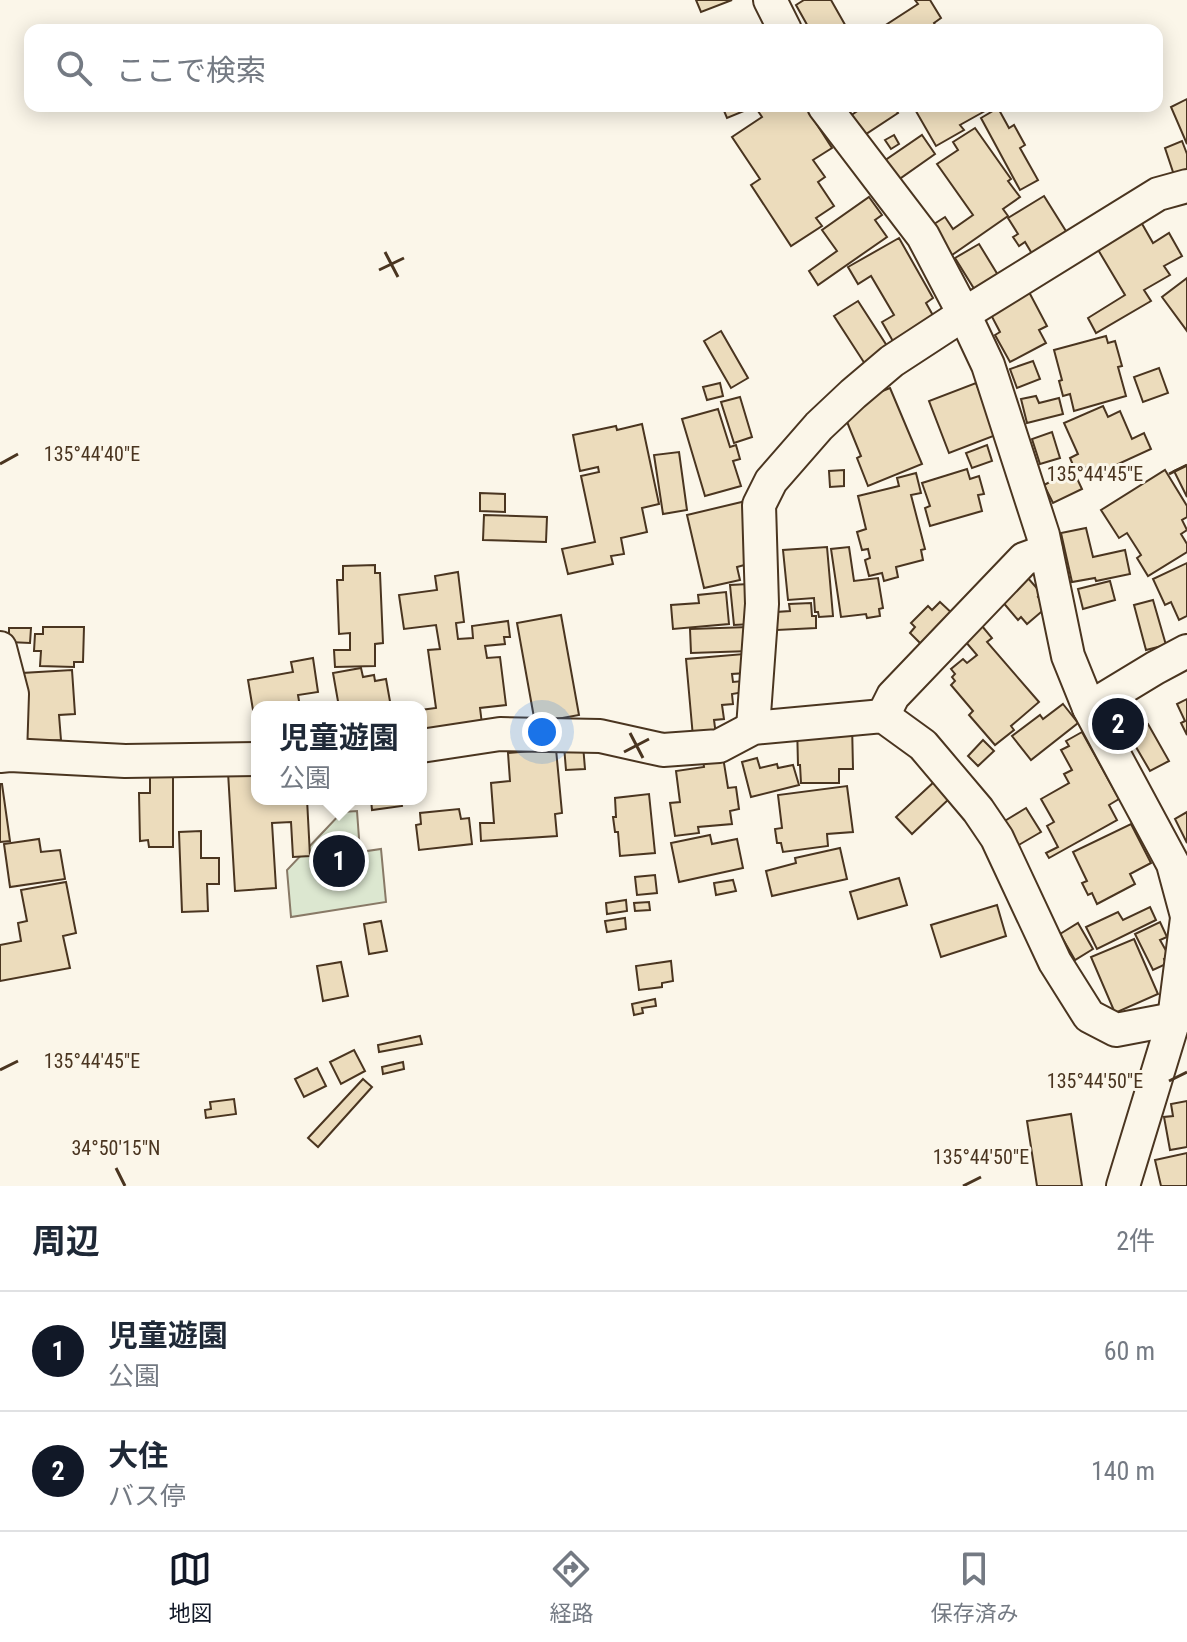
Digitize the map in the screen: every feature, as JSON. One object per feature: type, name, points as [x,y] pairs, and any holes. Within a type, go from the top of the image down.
[{"type":"street","points":[[770,0],[782,24]]},
{"type":"street","points":[[829,112],[923,236],[988,365],[1043,535],[1068,656],[1089,708],[1173,864],[1187,917],[1181,1017],[1123,1186]]},
{"type":"street","points":[[753,728],[762,604],[759,505],[771,481],[819,426],[892,361],[1158,194],[1187,186]]},
{"type":"street","points":[[883,716],[893,696],[1024,559],[1046,551]]},
{"type":"street","points":[[0,648],[12,694],[5,755],[125,761],[251,759]]},
{"type":"street","points":[[1089,708],[1187,651]]},
{"type":"street","points":[[427,745],[500,734],[600,736],[663,750],[719,746],[753,728],[883,716],[923,745],[978,810],[997,838],[1055,962],[1089,1016],[1116,1030],[1181,1017]]},
{"type":"green space","points":[[357,811],[360,852],[381,849],[386,902],[291,917],[287,870],[342,812]]},
{"type":"building","points":[[696,0],[732,0],[701,12]]},
{"type":"building","points":[[804,0],[831,0],[845,24],[807,24],[796,5]]},
{"type":"building","points":[[915,0],[930,0],[941,18],[935,24],[887,24],[918,4]]},
{"type":"building","points":[[1187,99],[1187,144],[1171,107]]},
{"type":"building","points":[[724,112],[742,112],[727,118]]},
{"type":"building","points":[[759,112],[809,112],[832,148],[813,160],[825,177],[818,182],[834,206],[816,218],[822,226],[791,246],[751,185],[760,179],[732,137],[762,117]]},
{"type":"building","points":[[856,112],[898,113],[863,136],[850,116]]},
{"type":"building","points":[[916,112],[983,112],[960,125],[964,130],[936,146]]},
{"type":"building","points":[[991,112],[1000,112],[1009,128],[1014,125],[1025,145],[1020,148],[1038,180],[1020,190],[981,118]]},
{"type":"building","points":[[975,128],[1020,197],[1003,209],[1008,216],[952,255],[931,226],[945,217],[953,229],[973,215],[937,164],[958,150],[953,142]]},
{"type":"building","points":[[894,135],[899,144],[891,149],[885,140]]},
{"type":"building","points":[[922,135],[935,154],[898,180],[884,161]]},
{"type":"building","points":[[1182,141],[1187,154],[1187,170],[1174,175],[1165,148]]},
{"type":"building","points":[[1044,196],[1069,236],[1034,257],[1025,242],[1019,246],[1013,237],[1018,234],[1008,218]]},
{"type":"building","points":[[869,197],[882,215],[875,220],[887,237],[818,285],[809,271],[837,251],[822,230]]},
{"type":"building","points":[[1141,222],[1153,243],[1169,233],[1182,256],[1164,266],[1170,275],[1144,290],[1151,301],[1096,333],[1088,318],[1125,295],[1097,248]]},
{"type":"building","points":[[899,238],[933,298],[926,303],[935,319],[894,343],[882,322],[894,315],[871,276],[858,284],[848,267]]},
{"type":"building","points":[[979,244],[1001,280],[978,295],[955,258]]},
{"type":"building","points":[[1187,278],[1187,331],[1162,297]]},
{"type":"building","points":[[1029,292],[1047,326],[1039,330],[1046,343],[1010,362],[995,335],[1000,332],[990,313]]},
{"type":"building","points":[[858,301],[889,349],[865,364],[834,316]]},
{"type":"building","points":[[721,331],[748,378],[731,388],[704,341]]},
{"type":"building","points":[[1106,336],[1108,343],[1115,341],[1126,396],[1074,411],[1070,394],[1063,396],[1054,350]]},
{"type":"building","points":[[1033,361],[1040,379],[1017,388],[1010,369]]},
{"type":"building","points":[[1159,368],[1168,393],[1143,402],[1134,377]]},
{"type":"building","points":[[720,383],[723,396],[707,400],[703,387]]},
{"type":"building","points":[[976,383],[996,435],[949,453],[929,401]]},
{"type":"building","points":[[890,388],[922,464],[868,486],[857,458],[861,456],[843,412],[857,401]]},
{"type":"building","points":[[1036,396],[1039,403],[1059,398],[1063,414],[1027,423],[1021,399]]},
{"type":"building","points":[[740,397],[752,437],[734,443],[721,402]]},
{"type":"building","points":[[1103,406],[1108,417],[1120,411],[1132,439],[1144,433],[1151,449],[1092,479],[1087,467],[1076,472],[1070,458],[1078,454],[1064,423]]},
{"type":"building","points":[[718,409],[730,447],[736,445],[740,459],[733,461],[741,486],[705,496],[682,419]]},
{"type":"building","points":[[642,424],[659,504],[642,508],[647,532],[621,538],[624,554],[611,556],[613,564],[568,574],[562,549],[595,542],[581,476],[599,472],[598,467],[580,471],[573,435]]},
{"type":"building","points":[[1052,432],[1060,458],[1040,464],[1032,439]]},
{"type":"building","points":[[987,445],[992,461],[972,468],[966,453]]},
{"type":"building","points":[[679,452],[687,510],[663,514],[654,455]]},
{"type":"building","points":[[1187,465],[1187,497],[1174,471]]},
{"type":"building","points":[[967,469],[970,479],[979,476],[984,494],[978,495],[982,511],[930,526],[925,508],[930,506],[922,483]]},
{"type":"building","points":[[844,470],[844,486],[830,487],[829,471]]},
{"type":"building","points":[[1073,470],[1082,489],[1053,503],[1044,485]]},
{"type":"building","points":[[1165,470],[1187,506],[1187,517],[1182,520],[1187,530],[1181,534],[1187,544],[1187,552],[1148,576],[1137,558],[1141,555],[1127,533],[1119,538],[1101,510]]},
{"type":"building","points":[[916,473],[921,493],[911,495],[925,549],[921,550],[923,560],[896,567],[898,577],[884,581],[882,573],[869,576],[865,560],[870,558],[868,549],[862,550],[857,532],[866,529],[858,496],[899,486],[897,478]]},
{"type":"building","points":[[480,493],[505,494],[505,512],[480,511]]},
{"type":"building","points":[[750,500],[756,526],[744,529],[752,563],[737,567],[740,580],[704,588],[687,515]]},
{"type":"building","points":[[484,515],[547,517],[546,542],[483,540]]},
{"type":"building","points":[[1086,528],[1093,557],[1125,550],[1130,574],[1072,582],[1061,533]]},
{"type":"building","points":[[827,547],[833,616],[819,617],[815,612],[814,598],[788,600],[783,550]]},
{"type":"building","points":[[849,547],[854,581],[878,578],[883,608],[879,609],[880,616],[841,617],[831,549]]},
{"type":"building","points":[[1187,563],[1187,616],[1179,620],[1171,602],[1165,605],[1153,579]]},
{"type":"building","points":[[375,565],[375,573],[380,573],[383,643],[375,644],[375,666],[335,667],[334,650],[350,650],[350,633],[339,634],[337,580],[343,580],[343,566]]},
{"type":"building","points":[[458,572],[464,622],[456,623],[458,639],[473,638],[472,626],[508,621],[510,637],[504,637],[505,644],[485,646],[487,658],[500,657],[506,705],[480,708],[482,724],[427,730],[427,709],[436,708],[428,650],[440,649],[436,625],[404,629],[399,595],[437,590],[435,576]]},
{"type":"building","points":[[1027,577],[1042,594],[1038,597],[1047,607],[1027,624],[1021,617],[1018,620],[1001,600]]},
{"type":"building","points":[[1110,581],[1115,600],[1083,609],[1078,589]]},
{"type":"building","points":[[749,584],[752,624],[734,625],[730,585]]},
{"type":"building","points":[[726,592],[729,624],[673,629],[671,605],[699,603],[698,595]]},
{"type":"building","points":[[1153,600],[1166,645],[1146,650],[1134,605]]},
{"type":"building","points":[[940,602],[955,616],[925,648],[910,633],[915,627],[911,623],[928,606],[932,610]]},
{"type":"building","points":[[811,603],[816,628],[777,630],[776,612],[790,611],[789,604]]},
{"type":"building","points":[[561,615],[579,715],[535,723],[517,623]]},
{"type":"building","points":[[982,626],[992,638],[987,642],[1039,702],[1011,726],[1014,730],[995,745],[969,715],[973,711],[951,685],[955,674],[951,669],[963,659],[967,663],[977,655],[965,641]]},
{"type":"building","points":[[43,627],[84,627],[83,662],[74,662],[74,667],[40,666],[41,651],[34,651],[35,634],[43,634]]},
{"type":"building","points":[[749,627],[750,651],[691,653],[690,629]]},
{"type":"building","points":[[9,628],[31,628],[30,643],[9,642]]},
{"type":"building","points":[[744,654],[746,673],[732,674],[733,682],[743,681],[744,692],[732,694],[733,704],[722,705],[724,719],[714,720],[716,735],[693,737],[686,659]]},
{"type":"building","points":[[313,658],[318,692],[298,695],[299,701],[252,701],[248,680],[293,672],[291,662]]},
{"type":"building","points":[[361,668],[363,677],[374,675],[375,681],[386,679],[390,701],[338,701],[333,673]]},
{"type":"building","points":[[72,670],[75,714],[59,715],[61,740],[27,742],[22,673]]},
{"type":"building","points":[[1187,699],[1187,735],[1177,704]]},
{"type":"building","points":[[1063,704],[1078,723],[1031,760],[1012,736],[1040,715],[1043,719]]},
{"type":"building","points":[[852,723],[853,769],[839,769],[839,783],[801,783],[797,724]]},
{"type":"building","points":[[1148,724],[1169,761],[1150,771],[1129,735]]},
{"type":"building","points":[[1082,732],[1119,799],[1109,805],[1117,820],[1049,858],[1046,853],[1058,847],[1047,826],[1054,822],[1041,799],[1069,783],[1064,774],[1072,770],[1061,750],[1069,746],[1066,741]]},
{"type":"building","points":[[983,740],[994,751],[978,766],[968,756]]},
{"type":"building","points":[[583,745],[585,769],[566,770],[564,746]]},
{"type":"building","points":[[556,749],[562,813],[555,814],[557,836],[481,841],[480,823],[494,823],[491,783],[510,781],[508,753]]},
{"type":"building","points":[[723,757],[728,788],[736,787],[739,809],[730,811],[732,824],[698,827],[699,833],[675,836],[670,803],[680,802],[676,771],[704,767],[703,760]]},
{"type":"building","points":[[757,758],[760,768],[777,764],[778,768],[793,765],[799,785],[751,797],[742,762]]},
{"type":"building","points":[[150,771],[173,771],[173,847],[149,847],[148,840],[140,841],[139,793],[150,793]]},
{"type":"building","points":[[251,771],[251,805],[307,805],[310,856],[293,857],[291,822],[272,823],[276,888],[235,891],[228,772]]},
{"type":"building","points":[[935,781],[950,798],[912,834],[896,817]]},
{"type":"building","points":[[0,784],[10,841],[0,842]]},
{"type":"building","points":[[847,786],[853,832],[827,834],[828,846],[783,852],[781,843],[777,843],[775,829],[782,828],[778,795]]},
{"type":"building","points":[[649,794],[655,853],[620,856],[613,817],[616,817],[615,798]]},
{"type":"building","points":[[372,805],[402,805],[402,806],[372,810]]},
{"type":"building","points":[[1026,808],[1041,832],[1017,846],[1003,822]]},
{"type":"building","points":[[459,809],[461,819],[469,818],[472,844],[419,850],[416,825],[421,824],[420,813]]},
{"type":"building","points":[[1187,812],[1187,843],[1175,819]]},
{"type":"building","points":[[1131,824],[1151,863],[1130,874],[1135,884],[1097,904],[1082,883],[1087,881],[1073,852]]},
{"type":"building","points":[[201,831],[201,858],[219,858],[219,884],[207,884],[208,911],[182,912],[179,832]]},
{"type":"building","points":[[710,835],[712,844],[737,839],[743,868],[679,882],[671,843]]},
{"type":"building","points":[[39,839],[41,852],[60,850],[65,879],[10,887],[4,844]]},
{"type":"building","points":[[840,848],[847,879],[772,896],[766,871],[796,863],[795,858]]},
{"type":"building","points":[[655,875],[657,893],[637,895],[635,877]]},
{"type":"building","points":[[899,878],[907,905],[858,919],[850,892]]},
{"type":"building","points":[[733,880],[736,891],[716,895],[714,883]]},
{"type":"building","points":[[66,882],[76,933],[63,936],[70,968],[0,981],[0,945],[21,941],[18,923],[27,921],[21,890]]},
{"type":"building","points":[[626,900],[627,911],[607,914],[606,903]]},
{"type":"building","points":[[649,902],[650,910],[635,911],[634,903]]},
{"type":"building","points":[[997,905],[1006,936],[941,957],[931,925]]},
{"type":"building","points":[[1150,907],[1156,920],[1097,949],[1086,927],[1118,912],[1123,920]]},
{"type":"building","points":[[625,918],[626,929],[607,932],[605,921]]},
{"type":"building","points":[[381,921],[387,951],[369,954],[364,924]]},
{"type":"building","points":[[1160,922],[1167,937],[1160,940],[1169,956],[1164,959],[1166,964],[1153,970],[1135,934]]},
{"type":"building","points":[[1078,923],[1093,949],[1075,960],[1060,934]]},
{"type":"building","points":[[1134,939],[1158,994],[1115,1013],[1091,957]]},
{"type":"building","points":[[671,961],[673,981],[662,983],[662,987],[639,990],[636,966]]},
{"type":"building","points":[[341,962],[348,996],[323,1001],[317,966]]},
{"type":"building","points":[[655,999],[656,1006],[642,1008],[643,1013],[634,1015],[632,1004]]},
{"type":"building","points":[[420,1036],[422,1044],[379,1052],[378,1045]]},
{"type":"building","points":[[354,1050],[365,1071],[341,1084],[330,1062]]},
{"type":"building","points":[[403,1062],[404,1069],[383,1074],[382,1067]]},
{"type":"building","points":[[317,1068],[326,1086],[304,1097],[295,1079]]},
{"type":"building","points":[[363,1079],[372,1087],[318,1147],[308,1138]]},
{"type":"building","points":[[234,1099],[236,1114],[206,1118],[205,1110],[211,1109],[210,1102]]},
{"type":"building","points":[[1187,1101],[1187,1147],[1170,1150],[1164,1117],[1173,1116],[1171,1104]]},
{"type":"building","points":[[1071,1114],[1082,1186],[1037,1186],[1027,1121]]},
{"type":"building","points":[[1187,1153],[1187,1186],[1161,1186],[1155,1160]]},
{"type":"place","name":"大住","points":[[1118,724]]},
{"type":"place","name":"児童遊園","points":[[339,861]]}]
